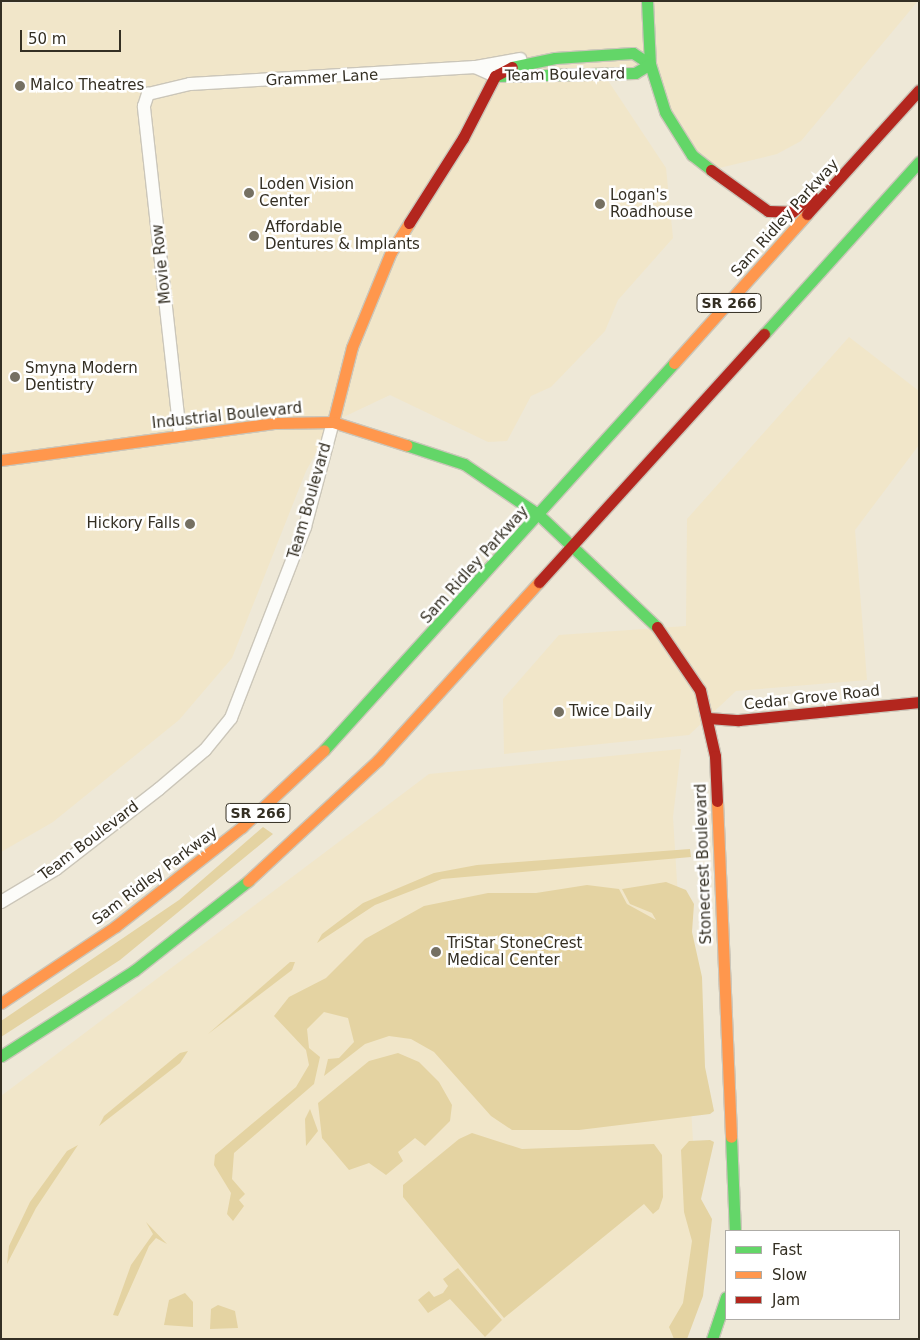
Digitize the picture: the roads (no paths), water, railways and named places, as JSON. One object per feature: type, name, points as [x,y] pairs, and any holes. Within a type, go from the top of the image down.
[{"type":"main road","points":[[647,1],[650,64],[665,112],[692,155],[768,211],[792,212],[919,84]]},
{"type":"main road","name":"Team Boulevard","points":[[332,422],[352,347],[391,252],[463,138],[495,76],[516,65],[555,58],[633,53],[650,64],[635,73],[590,76],[495,76]]},
{"type":"main road","name":"Sam Ridley Parkway","points":[[1,1003],[116,926],[242,828],[342,733],[919,90]]},
{"type":"main road","name":"SR 266","points":[[1,1056],[135,970],[241,888],[378,760],[919,162]]},
{"type":"main road","name":"Industrial Boulevard","points":[[1,460],[180,434],[276,423],[332,422],[464,464],[539,515],[573,545]]},
{"type":"main road","name":"Stonecrest Boulevard","points":[[573,545],[658,627],[689,670],[708,718],[716,784],[735,1230]]},
{"type":"main road","name":"Cedar Grove Road","points":[[708,718],[739,720],[919,702]]},
{"type":"main road","points":[[712,1339],[725,1300]]},
{"type":"street","points":[[588,56],[590,76]]},
{"type":"street","points":[[475,67],[555,58]]},
{"type":"street","name":"Grammer Lane","points":[[148,94],[190,84],[475,67],[495,76]]},
{"type":"street","name":"Movie Row","points":[[148,94],[144,106],[180,434]]},
{"type":"street","name":"Team Boulevard","points":[[1,902],[56,869],[159,789],[205,750],[231,718],[305,527],[332,422]]},
{"type":"place","name":"Malco Theatres","points":[[20,86]]},
{"type":"place","name":"Loden Vision Center","points":[[249,193]]},
{"type":"place","name":"Logan's Roadhouse","points":[[600,204]]},
{"type":"place","name":"Affordable Dentures & Implants","points":[[254,236]]},
{"type":"place","name":"Smyna Modern Dentistry","points":[[15,377]]},
{"type":"place","name":"Hickory Falls","points":[[190,524]]},
{"type":"place","name":"Twice Daily","points":[[559,712]]},
{"type":"place","name":"TriStar StoneCrest Medical Center","points":[[436,952]]}]
